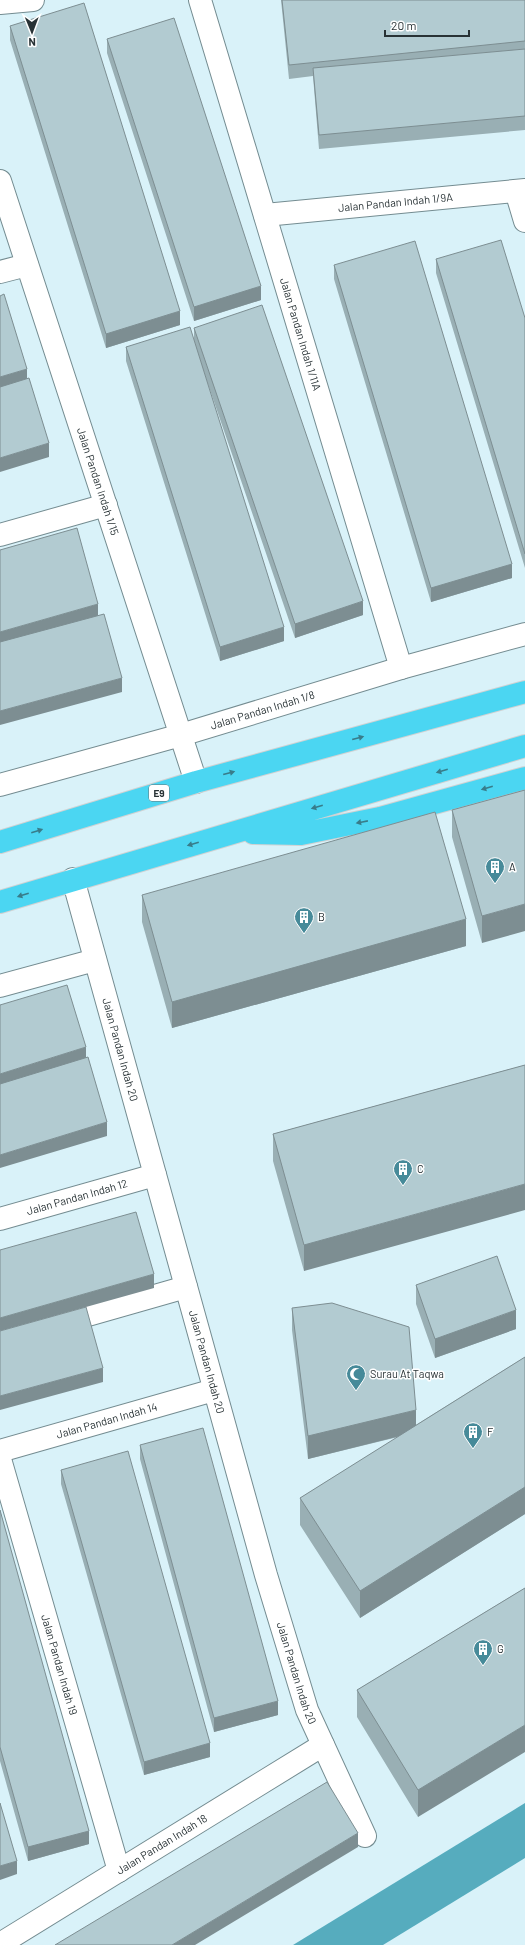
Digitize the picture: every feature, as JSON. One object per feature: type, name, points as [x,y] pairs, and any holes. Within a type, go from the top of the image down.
[{"type":"highway","name":"E9","points":[[0,842],[196,782],[525,692]]},
{"type":"highway","points":[[0,902],[73,879],[516,749]]},
{"type":"highway","points":[[230,833],[301,834],[380,818],[525,778]]},
{"type":"street","points":[[0,3],[33,0]]},
{"type":"street","name":"Jalan Pandan Indah 1/11A","points":[[200,0],[401,668]]},
{"type":"street","name":"Jalan Pandan Indah 1/15","points":[[0,181],[196,782]]},
{"type":"street","points":[[520,191],[525,221]]},
{"type":"street","name":"Jalan Pandan Indah 1/9A","points":[[265,215],[520,191]]},
{"type":"street","points":[[0,272],[27,264]]},
{"type":"street","points":[[0,535],[106,505]]},
{"type":"street","name":"Jalan Pandan Indah 1/8","points":[[0,784],[181,735],[401,668],[525,634]]},
{"type":"street","name":"Jalan Pandan Indah 20","points":[[73,879],[266,1575],[307,1710],[365,1836]]},
{"type":"street","points":[[0,986],[95,960]]},
{"type":"street","name":"Jalan Pandan Indah 12","points":[[0,1219],[155,1175]]},
{"type":"street","points":[[37,1330],[186,1288]]},
{"type":"street","name":"Jalan Pandan Indah 14","points":[[0,1451],[214,1390]]},
{"type":"street","name":"Jalan Pandan Indah 19","points":[[0,1459],[119,1871]]},
{"type":"street","name":"Jalan Pandan Indah 18","points":[[0,1944],[323,1745]]},
{"type":"water","points":[[525,1803],[525,1858],[383,1945],[293,1945]]},
{"type":"building","points":[[282,0],[525,0],[525,41],[289,65]]},
{"type":"building","points":[[84,3],[180,311],[106,334],[10,26]]},
{"type":"building","points":[[174,18],[261,286],[194,307],[107,39]]},
{"type":"building","points":[[525,49],[525,116],[319,135],[313,68]]},
{"type":"building","points":[[501,240],[525,318],[525,554],[436,259]]},
{"type":"building","points":[[415,241],[512,564],[431,588],[334,265]]},
{"type":"building","points":[[4,294],[27,369],[0,377],[0,296]]},
{"type":"building","points":[[262,305],[363,601],[295,624],[194,328]]},
{"type":"building","points":[[190,327],[284,627],[220,647],[126,347]]},
{"type":"building","points":[[29,378],[49,443],[0,458],[0,387]]},
{"type":"building","points":[[77,528],[98,604],[0,632],[0,550]]},
{"type":"building","points":[[104,614],[122,678],[0,711],[0,642]]},
{"type":"building","name":"A","points":[[525,790],[525,904],[482,916],[452,810]]},
{"type":"building","name":"B","points":[[435,812],[466,919],[172,1002],[142,895]]},
{"type":"building","points":[[67,985],[86,1047],[0,1074],[0,1005]]},
{"type":"building","points":[[88,1057],[107,1122],[0,1155],[0,1084]]},
{"type":"building","name":"C","points":[[525,1065],[525,1184],[304,1245],[273,1134]]},
{"type":"building","points":[[136,1212],[154,1274],[0,1318],[0,1250]]},
{"type":"building","points":[[497,1256],[516,1310],[435,1339],[416,1285]]},
{"type":"building","name":"Surau At Taqwa","points":[[332,1303],[409,1327],[416,1410],[308,1436],[292,1308]]},
{"type":"building","points":[[86,1307],[103,1368],[0,1396],[0,1331]]},
{"type":"building","name":"F","points":[[525,1357],[525,1487],[360,1591],[300,1498]]},
{"type":"building","points":[[203,1428],[278,1701],[214,1718],[140,1445]]},
{"type":"building","points":[[128,1451],[210,1743],[144,1762],[61,1470]]},
{"type":"building","points":[[0,1510],[89,1831],[28,1847],[0,1747]]},
{"type":"building","name":"G","points":[[525,1588],[525,1725],[418,1790],[357,1690]]},
{"type":"building","points":[[327,1782],[358,1833],[172,1945],[55,1945]]},
{"type":"building","points":[[0,1803],[17,1861],[0,1866]]},
{"type":"place","name":"A","points":[[495,884]]},
{"type":"place","name":"B","points":[[304,934]]},
{"type":"place","name":"C","points":[[403,1186]]},
{"type":"place","name":"Surau At Taqwa","points":[[356,1391]]},
{"type":"place","name":"F","points":[[473,1449]]},
{"type":"place","name":"G","points":[[483,1666]]}]
